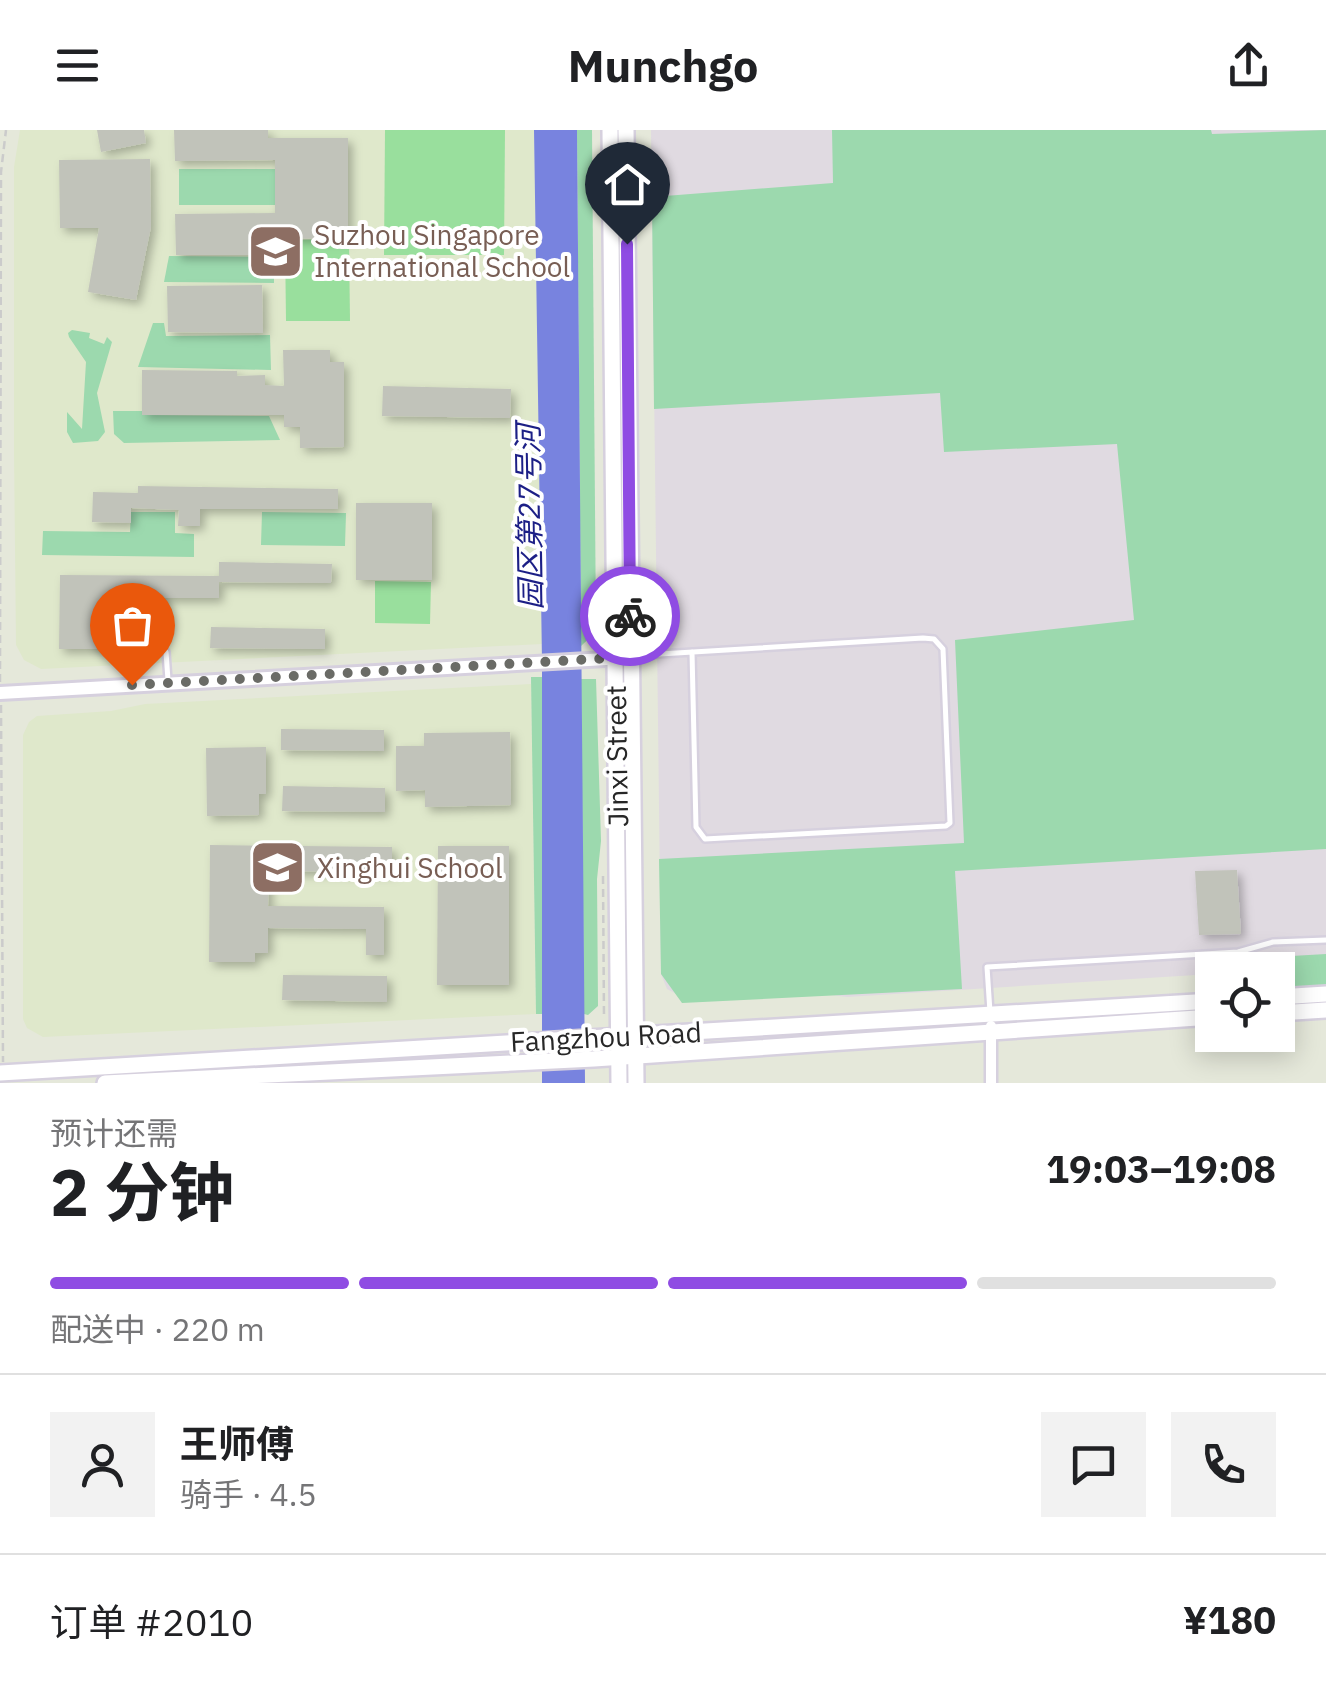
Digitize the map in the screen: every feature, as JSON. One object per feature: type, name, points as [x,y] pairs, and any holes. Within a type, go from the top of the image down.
[{"type":"main road","name":"Jinxi Street","points":[[610,130],[624,658]]},
{"type":"main road","name":"Jinxi Street","points":[[619,1083],[627,1056],[626,130]]},
{"type":"main road","points":[[1295,997],[1326,994]]},
{"type":"main road","name":"Fangzhou Road","points":[[105,1083],[594,1059],[1195,1004]]},
{"type":"main road","points":[[1295,1013],[1326,1010]]},
{"type":"main road","name":"Fangzhou Road","points":[[2,1073],[541,1040],[1195,1017]]},
{"type":"main road","name":"Jinxi Street","points":[[627,1056],[636,1083]]},
{"type":"street","points":[[0,693],[624,658]]},
{"type":"street","points":[[990,1023],[992,1083]]},
{"type":"lane","points":[[624,658],[692,652],[922,638],[940,643],[950,824],[705,839],[696,827],[692,652]]},
{"type":"lane","points":[[166,652],[168,683]]},
{"type":"lane","points":[[1240,952],[1273,942],[1326,940]]},
{"type":"lane","points":[[990,1023],[988,967],[1195,955]]},
{"type":"path","points":[[2,1073],[1,172],[6,130]]},
{"type":"shaded area","points":[[20,130],[534,130],[542,644],[41,669],[24,660],[16,645],[14,452],[14,167]]},
{"type":"shaded area","points":[[651,130],[1326,130],[1326,966],[1295,967],[1295,952],[1195,952],[1195,975],[847,997],[809,992],[682,997],[667,989],[661,974]]},
{"type":"shaded area","name":"Xinghui School","points":[[531,684],[536,1014],[43,1037],[27,1028],[23,1019],[23,735],[37,716],[111,711],[145,704]]},
{"type":"green space","points":[[385,130],[505,130],[504,255],[384,255]]},
{"type":"green space","points":[[577,130],[592,130],[596,632],[581,646]]},
{"type":"green space","points":[[832,130],[1211,130],[1212,134],[1326,130],[1326,849],[955,871],[962,989],[682,1003],[661,974],[659,859],[964,843],[955,640],[1134,620],[1117,444],[944,452],[940,393],[654,409],[652,197],[833,183]]},
{"type":"green space","points":[[179,169],[275,169],[275,205],[179,205]]},
{"type":"green space","points":[[349,239],[350,321],[286,321],[285,240]]},
{"type":"green space","points":[[169,256],[274,257],[274,283],[164,282]]},
{"type":"green space","points":[[153,323],[164,323],[166,336],[270,335],[271,370],[138,367]]},
{"type":"green space","points":[[72,330],[90,333],[89,338],[104,344],[107,337],[112,342],[97,393],[105,432],[98,441],[73,443],[67,432],[67,412],[82,429],[86,362],[69,337]]},
{"type":"green space","points":[[113,411],[142,411],[143,415],[269,416],[280,440],[124,443],[114,434]]},
{"type":"green space","points":[[131,512],[175,512],[175,533],[194,534],[194,557],[42,555],[43,531],[130,532]]},
{"type":"green space","points":[[262,512],[346,513],[345,546],[261,545]]},
{"type":"green space","points":[[375,581],[431,582],[430,624],[375,623]]},
{"type":"green space","points":[[531,677],[542,677],[542,1014],[536,1014]]},
{"type":"green space","points":[[581,679],[596,679],[601,841],[597,879],[598,1006],[588,1015],[584,1014]]},
{"type":"green space","points":[[1326,954],[1326,988],[1295,989],[1295,956]]},
{"type":"water","points":[[534,130],[577,130],[585,1083],[542,1083],[542,661]]},
{"type":"building","points":[[97,130],[144,130],[146,143],[101,152]]},
{"type":"building","points":[[174,130],[268,130],[268,138],[348,138],[348,239],[268,238],[269,255],[176,255],[175,214],[275,213],[275,160],[175,161]]},
{"type":"building","points":[[150,159],[151,227],[136,300],[88,292],[99,228],[60,228],[59,160]]},
{"type":"building","points":[[262,285],[263,333],[168,332],[167,286]]},
{"type":"building","points":[[283,350],[330,350],[330,362],[344,362],[344,447],[300,448],[300,427],[284,427],[284,415],[142,415],[142,370],[237,371],[237,376],[265,375],[265,385],[284,386]]},
{"type":"building","points":[[383,386],[511,389],[510,418],[382,416]]},
{"type":"building","points":[[138,486],[338,489],[338,509],[200,509],[200,526],[178,526],[179,510],[131,508],[131,523],[92,522],[93,492],[138,493]]},
{"type":"building","points":[[356,503],[432,503],[432,580],[356,580]]},
{"type":"building","points":[[219,562],[332,564],[331,583],[219,582],[219,598],[140,598],[140,649],[59,649],[60,575],[219,576]]},
{"type":"building","points":[[211,627],[325,629],[325,649],[210,648]]},
{"type":"building","points":[[281,729],[384,730],[384,751],[281,750]]},
{"type":"building","points":[[510,732],[511,805],[425,807],[425,790],[396,791],[396,746],[424,746],[424,733]]},
{"type":"building","points":[[266,747],[266,794],[259,794],[259,815],[207,816],[206,748]]},
{"type":"building","points":[[283,786],[385,788],[385,812],[282,811]]},
{"type":"building","points":[[210,845],[392,847],[392,872],[269,871],[268,906],[384,907],[384,955],[366,955],[366,929],[268,928],[268,953],[255,953],[255,962],[209,962]]},
{"type":"building","points":[[438,846],[509,846],[509,985],[437,985]]},
{"type":"building","points":[[1237,870],[1241,934],[1199,935],[1195,871]]},
{"type":"building","points":[[283,975],[387,976],[387,1002],[282,1000]]},
{"type":"way so far","points":[[132,685],[632,657],[630,616]]},
{"type":"place","name":"Suzhou Singapore International School","points":[[275,251]]},
{"type":"place","name":"Xinghui School","points":[[278,868]]},
{"type":"route","points":[[627,244],[630,616]]},
{"type":"water label","name":"园区第27号河","points":[[530,517]]}]
